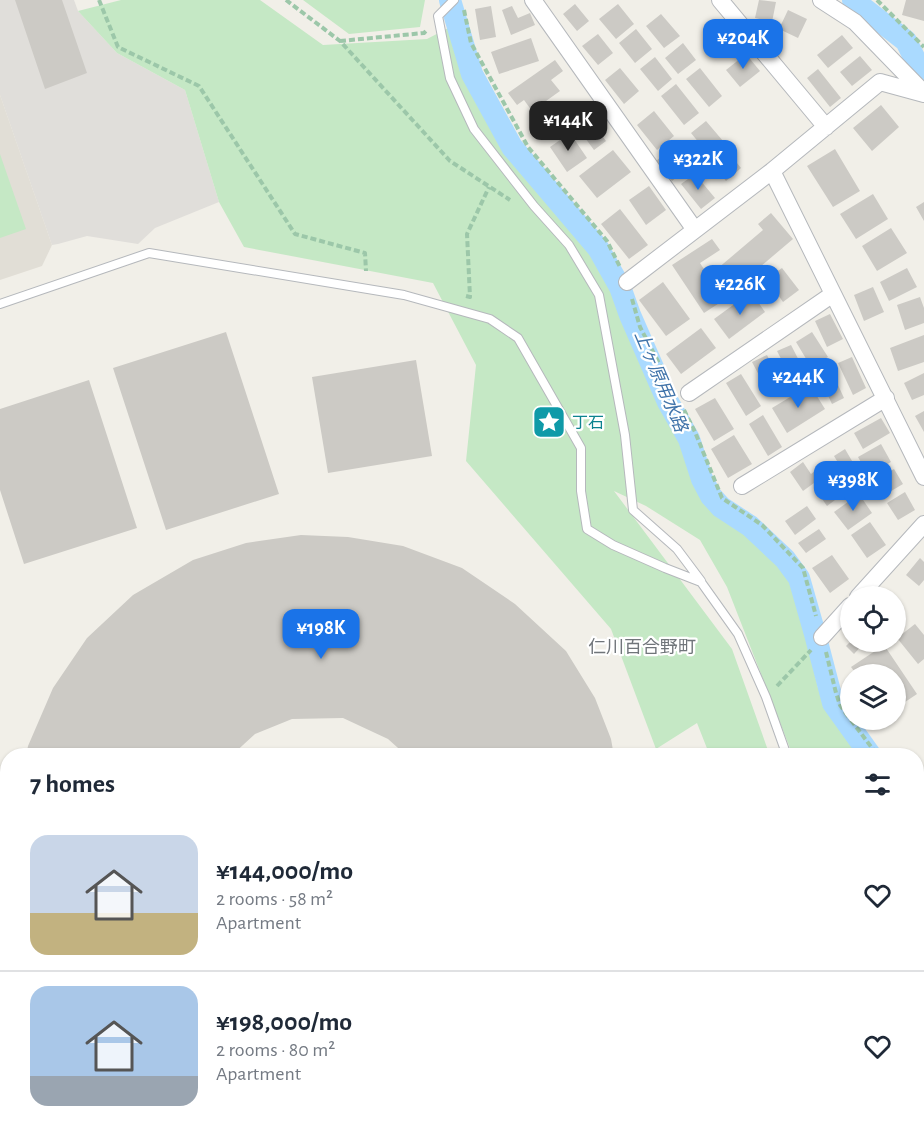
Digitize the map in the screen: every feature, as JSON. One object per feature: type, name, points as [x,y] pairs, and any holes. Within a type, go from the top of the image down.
[{"type":"street","points":[[533,0],[695,230]]},
{"type":"street","points":[[720,0],[826,127]]},
{"type":"street","points":[[821,0],[855,22],[924,94]]},
{"type":"street","points":[[627,282],[772,171],[880,82],[924,94]]},
{"type":"street","points":[[772,171],[924,477]]},
{"type":"street","points":[[680,394],[833,294]]},
{"type":"street","points":[[742,486],[886,399]]},
{"type":"street","points":[[868,586],[924,524]]},
{"type":"street","points":[[822,637],[840,617]]},
{"type":"lane","points":[[454,0],[438,16],[450,78],[474,129],[534,206],[569,245],[599,295],[626,435],[633,510],[678,549],[738,634],[766,697],[784,748]]},
{"type":"lane","points":[[0,304],[149,253],[404,295],[490,319],[518,338],[580,448],[581,491],[587,529],[614,545],[701,582]]},
{"type":"path","points":[[99,0],[118,47],[199,86],[295,234],[365,253],[366,271]]},
{"type":"path","points":[[286,0],[340,41],[450,160],[512,202],[534,206]]},
{"type":"path","points":[[462,0],[471,43],[528,147],[607,241],[627,282],[640,327],[680,394],[722,498],[762,525],[803,568],[840,705]]},
{"type":"path","points":[[877,0],[924,47]]},
{"type":"path","points":[[340,41],[424,33]]},
{"type":"path","points":[[460,295],[470,297],[467,234],[489,187]]},
{"type":"path","points":[[766,697],[822,637]]},
{"type":"path","points":[[858,730],[872,748]]},
{"type":"shaded area","points":[[0,0],[74,0],[78,11],[117,53],[185,90],[219,202],[155,228],[138,244],[87,236],[52,245],[0,95]]},
{"type":"shaded area","points":[[0,95],[52,245],[42,266],[0,280]]},
{"type":"green space","points":[[121,0],[260,0],[323,45],[427,39],[456,24],[462,47],[512,138],[599,247],[680,432],[722,514],[790,568],[818,688],[840,715],[840,730],[852,730],[867,748],[790,748],[727,587],[700,540],[646,506],[614,491],[732,649],[767,748],[707,748],[697,723],[656,748],[611,629],[466,461],[476,365],[433,283],[244,247],[219,202],[185,90],[117,53],[78,11]]},
{"type":"green space","points":[[303,0],[425,0],[420,27],[349,34]]},
{"type":"green space","points":[[0,154],[26,229],[0,238]]},
{"type":"building","points":[[15,0],[62,0],[87,73],[45,89]]},
{"type":"building","points":[[759,0],[776,2],[772,22],[755,18]]},
{"type":"building","points":[[906,0],[924,0],[924,21],[902,15]]},
{"type":"building","points":[[575,4],[589,21],[577,31],[563,14]]},
{"type":"building","points":[[618,4],[634,24],[616,39],[599,19]]},
{"type":"building","points":[[491,6],[496,37],[480,40],[475,9]]},
{"type":"building","points":[[512,6],[518,18],[530,13],[535,25],[511,35],[502,10]]},
{"type":"building","points":[[788,10],[807,19],[798,38],[779,29]]},
{"type":"building","points":[[661,14],[680,36],[664,48],[646,26]]},
{"type":"building","points":[[720,23],[737,44],[723,56],[706,34]]},
{"type":"building","points":[[636,29],[652,49],[635,63],[619,43]]},
{"type":"building","points":[[598,34],[613,53],[598,65],[582,46]]},
{"type":"building","points":[[842,35],[853,48],[828,68],[817,55]]},
{"type":"building","points":[[531,38],[539,61],[499,74],[491,52]]},
{"type":"building","points":[[683,43],[696,60],[678,74],[665,58]]},
{"type":"building","points":[[746,54],[760,71],[740,87],[726,70]]},
{"type":"building","points":[[860,56],[872,70],[852,86],[840,72]]},
{"type":"building","points":[[655,57],[672,79],[658,91],[640,69]]},
{"type":"building","points":[[555,60],[563,71],[551,80],[560,91],[532,111],[524,100],[517,105],[508,93]]},
{"type":"building","points":[[620,68],[639,91],[624,104],[605,80]]},
{"type":"building","points":[[700,68],[722,96],[709,107],[686,79]]},
{"type":"building","points":[[818,69],[841,98],[830,107],[807,78]]},
{"type":"building","points":[[676,84],[699,113],[684,125],[661,96]]},
{"type":"building","points":[[881,105],[899,127],[872,151],[853,128]]},
{"type":"building","points":[[654,111],[674,136],[657,150],[637,125]]},
{"type":"building","points":[[589,118],[606,141],[594,150],[577,127]]},
{"type":"building","points":[[706,121],[723,141],[708,154],[691,133]]},
{"type":"building","points":[[570,133],[587,158],[567,172],[550,147]]},
{"type":"building","points":[[676,145],[692,165],[672,181],[656,161]]},
{"type":"building","points":[[835,149],[860,191],[833,207],[807,166]]},
{"type":"building","points":[[613,150],[631,172],[597,198],[579,176]]},
{"type":"building","points":[[728,152],[741,168],[726,181],[712,164]]},
{"type":"building","points":[[695,174],[715,198],[701,209],[681,184]]},
{"type":"building","points":[[649,186],[666,210],[646,225],[629,200]]},
{"type":"building","points":[[873,194],[888,219],[856,239],[840,214]]},
{"type":"building","points":[[924,202],[924,221],[916,207]]},
{"type":"building","points":[[620,209],[648,245],[629,259],[601,224]]},
{"type":"building","points":[[771,213],[793,239],[734,289],[717,269],[763,230],[758,224]]},
{"type":"building","points":[[891,228],[907,253],[877,271],[862,246]]},
{"type":"building","points":[[712,239],[720,250],[700,263],[724,300],[704,313],[672,265]]},
{"type":"building","points":[[782,268],[799,290],[783,302],[767,279]]},
{"type":"building","points":[[907,268],[917,287],[889,301],[880,282]]},
{"type":"building","points":[[663,282],[690,319],[666,336],[639,300]]},
{"type":"building","points":[[873,287],[884,312],[864,321],[854,295]]},
{"type":"building","points":[[751,292],[765,312],[729,339],[714,319]]},
{"type":"building","points":[[920,297],[924,308],[924,323],[905,330],[897,305]]},
{"type":"building","points":[[830,314],[843,339],[827,347],[815,321]]},
{"type":"building","points":[[701,328],[716,348],[681,374],[666,354]]},
{"type":"building","points":[[226,332],[279,494],[166,530],[113,368]]},
{"type":"building","points":[[812,332],[828,357],[811,367],[796,342]]},
{"type":"building","points":[[924,335],[924,362],[898,371],[890,348]]},
{"type":"building","points":[[791,345],[807,376],[793,382],[777,351]]},
{"type":"building","points":[[767,355],[784,389],[770,396],[752,362]]},
{"type":"building","points":[[852,357],[866,388],[853,395],[838,363]]},
{"type":"building","points":[[416,360],[432,456],[328,473],[312,377]]},
{"type":"building","points":[[924,373],[924,395],[912,400],[904,383]]},
{"type":"building","points":[[741,374],[761,406],[746,416],[726,383]]},
{"type":"building","points":[[833,374],[844,398],[832,404],[820,379]]},
{"type":"building","points":[[89,380],[137,528],[24,564],[0,490],[0,409]]},
{"type":"building","points":[[810,385],[825,409],[787,433],[772,408]]},
{"type":"building","points":[[715,398],[734,429],[714,441],[695,409]]},
{"type":"building","points":[[924,411],[924,432],[915,416]]},
{"type":"building","points":[[763,415],[782,447],[768,456],[749,424]]},
{"type":"building","points":[[881,418],[890,433],[863,449],[854,433]]},
{"type":"building","points":[[734,435],[752,464],[728,478],[711,449]]},
{"type":"building","points":[[881,444],[891,462],[868,475],[858,457]]},
{"type":"building","points":[[845,449],[862,478],[851,484],[834,456]]},
{"type":"building","points":[[803,462],[811,474],[820,467],[825,475],[803,491],[790,472]]},
{"type":"building","points":[[894,469],[903,484],[881,497],[872,482]]},
{"type":"building","points":[[835,475],[847,491],[827,506],[815,489]]},
{"type":"building","points":[[905,492],[915,510],[898,520],[887,503]]},
{"type":"building","points":[[859,494],[872,513],[848,530],[834,512]]},
{"type":"building","points":[[807,506],[816,519],[795,535],[785,521]]},
{"type":"building","points":[[870,522],[886,545],[867,558],[851,535]]},
{"type":"building","points":[[819,529],[826,539],[806,553],[798,543]]},
{"type":"building","points":[[301,535],[348,537],[403,546],[462,568],[515,604],[566,651],[595,698],[613,748],[398,748],[388,739],[343,718],[292,719],[255,734],[240,748],[28,748],[53,688],[87,638],[133,595],[193,560],[246,543]]},
{"type":"building","points":[[832,555],[849,579],[830,593],[812,568]]},
{"type":"building","points":[[920,558],[924,562],[924,580],[919,586],[906,575]]},
{"type":"building","points":[[915,624],[924,635],[924,659],[918,664],[906,649],[906,631]]},
{"type":"building","points":[[874,652],[889,652],[897,664],[856,664]]},
{"type":"building","points":[[906,678],[917,694],[906,701]]},
{"type":"waterway","name":"上ヶ原用水路","points":[[450,0],[472,74],[512,147],[598,248],[620,287],[668,402],[689,439],[702,479],[711,496],[721,507],[750,526],[785,559],[799,578],[833,703],[865,748]]},
{"type":"waterway","points":[[853,0],[906,41],[922,73]]},
{"type":"place","name":"丁石","points":[[549,422]]},
{"type":"district","name":"仁川百合野町","points":[[642,647]]}]
